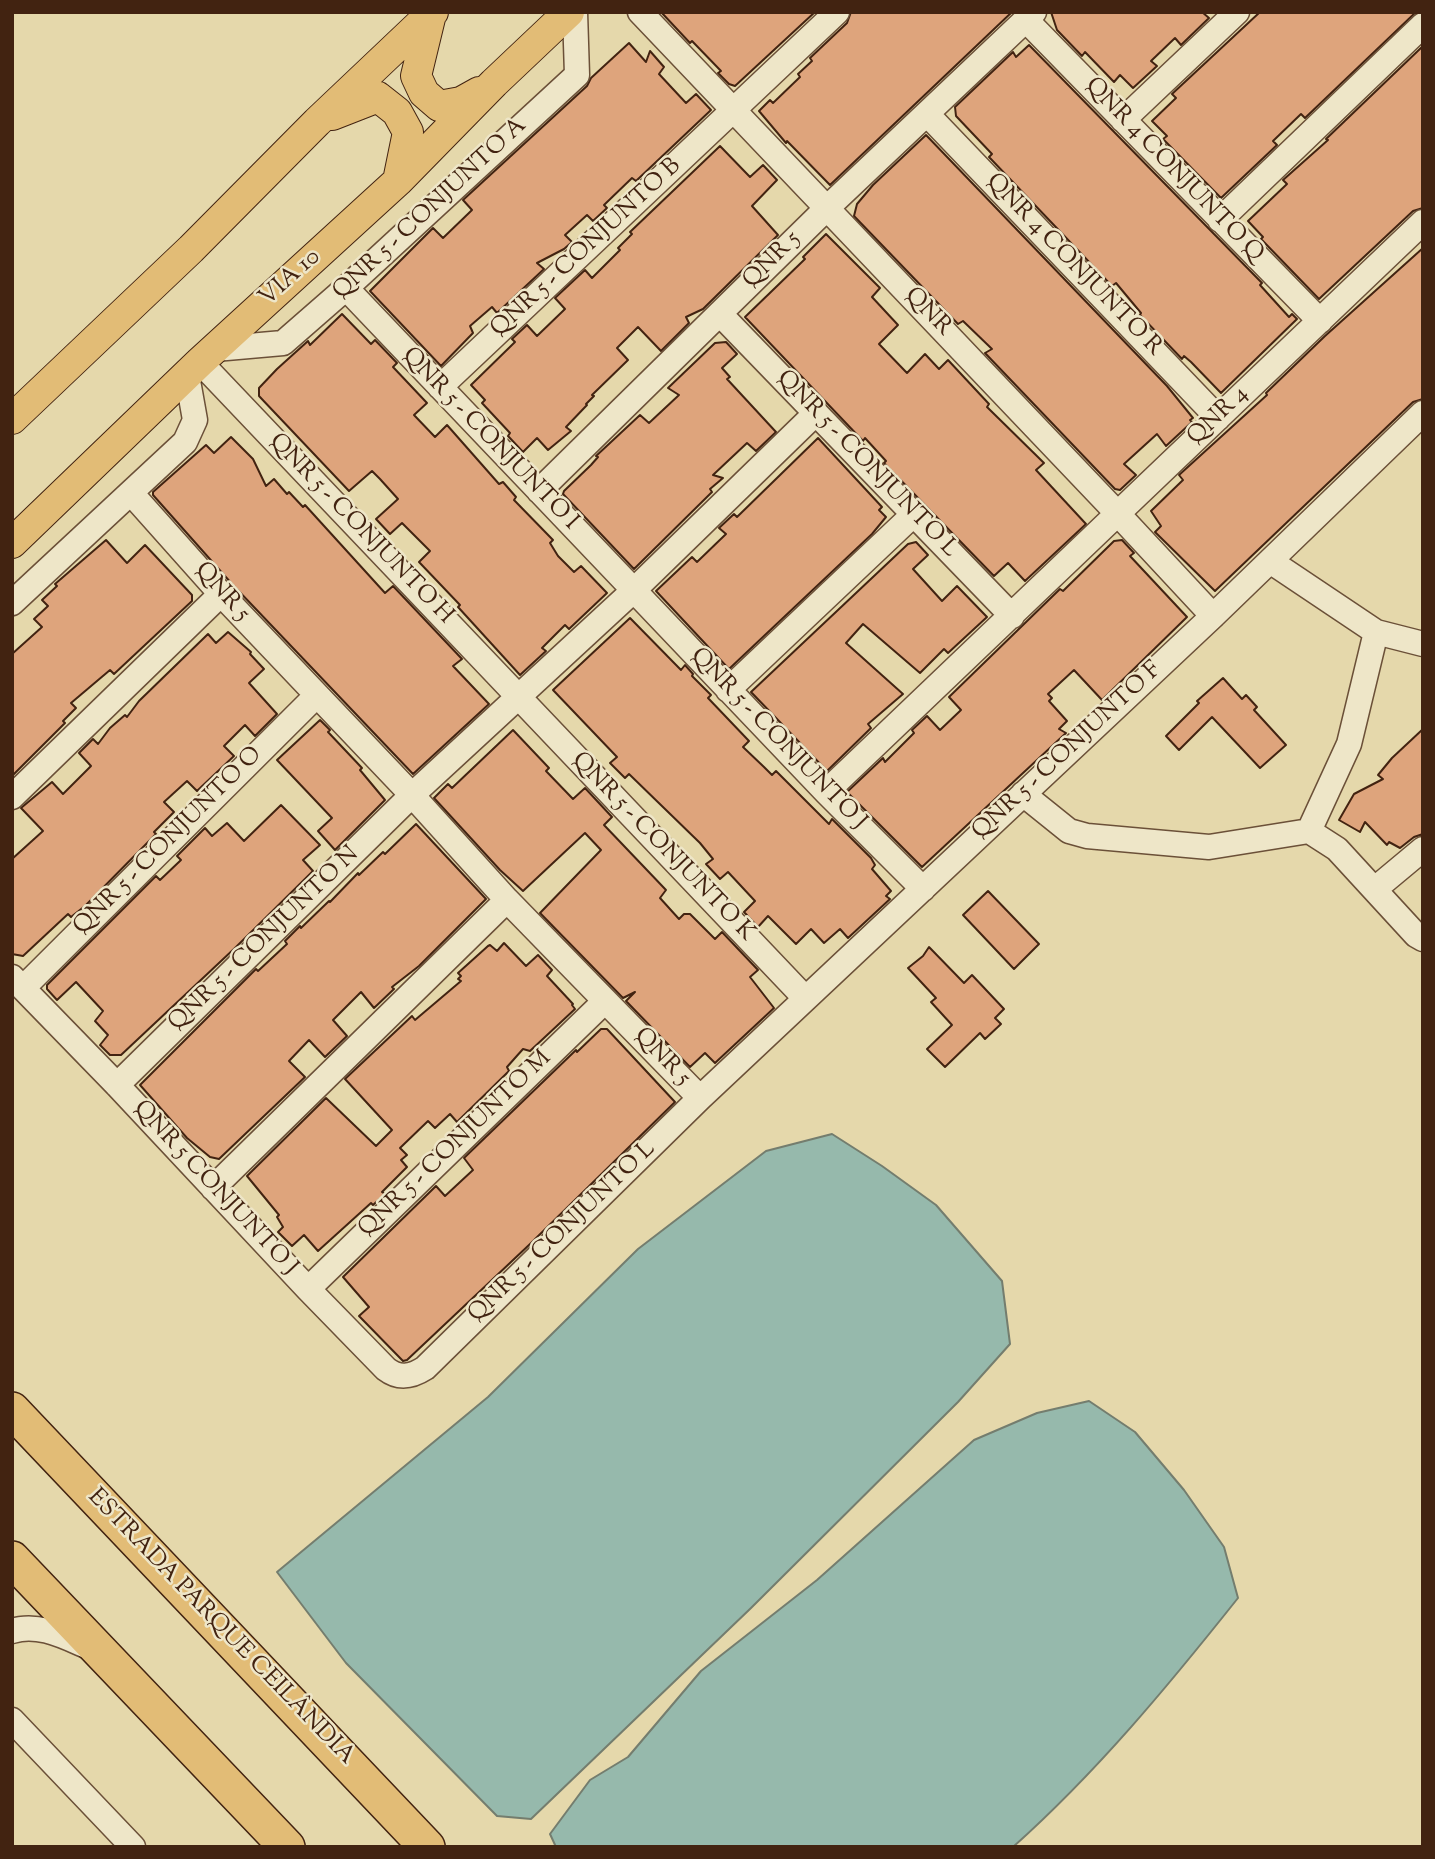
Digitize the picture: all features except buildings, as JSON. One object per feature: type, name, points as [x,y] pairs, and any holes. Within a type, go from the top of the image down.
[{"type":"highway","name":"ESTRADA PARQUE CEILÂNDIA","points":[[12,1410],[427,1847]]},
{"type":"highway","points":[[13,1559],[287,1847]]},
{"type":"main road","name":"VIA 10","points":[[12,543],[201,362],[398,181],[494,83],[569,12]]},
{"type":"main road","points":[[432,13],[415,76],[424,93],[439,106],[461,102],[494,83]]},
{"type":"main road","points":[[12,419],[191,249],[317,122],[432,13]]},
{"type":"main road","points":[[317,122],[378,97],[397,112],[408,132],[398,181]]},
{"type":"street","name":"QNR 5 - CONJUNTO A","points":[[201,362],[283,343],[577,75],[575,12]]},
{"type":"street","name":"QNR","points":[[640,12],[1213,616]]},
{"type":"street","name":"QNR 5 - CONJUNTO B","points":[[440,387],[837,12]]},
{"type":"street","points":[[1124,120],[1237,12]]},
{"type":"street","name":"QNR 4 CONJUNTO Q","points":[[1030,16],[1124,120],[1320,321]]},
{"type":"street","name":"QNR 5","points":[[539,491],[827,208],[1030,16]]},
{"type":"street","points":[[1220,219],[1423,25]]},
{"type":"street","name":"QNR 4 CONJUNTO R","points":[[927,114],[1218,418]]},
{"type":"street","name":"QNR 4","points":[[1118,514],[1422,225]]},
{"type":"street","name":"QNR 5 - CONJUNTO I","points":[[346,288],[633,591]]},
{"type":"street","name":"QNR 5 - CONJUNTO L","points":[[720,314],[1012,617]]},
{"type":"street","points":[[12,603],[185,442],[195,419],[201,362]]},
{"type":"street","name":"QNR 5 - CONJUNTO H","points":[[201,362],[520,698]]},
{"type":"street","name":"QNR 5 - CONJUNTO F","points":[[923,889],[1213,616],[1423,413]]},
{"type":"street","points":[[412,795],[520,698],[816,414]]},
{"type":"street","name":"QNR 5","points":[[131,494],[507,900],[700,1098],[923,889]]},
{"type":"street","points":[[728,690],[913,514]]},
{"type":"street","points":[[826,792],[1118,514]]},
{"type":"street","points":[[1270,561],[1376,632],[1423,644]]},
{"type":"street","name":"QNR 5 - CONJUNTO J","points":[[633,591],[923,889]]},
{"type":"street","points":[[12,797],[221,594]]},
{"type":"street","points":[[1309,831],[1349,744],[1376,632]]},
{"type":"street","name":"QNR 5 - CONJUNTO O","points":[[18,982],[316,696]]},
{"type":"street","name":"QNR 5 - CONJUNTO K","points":[[520,698],[805,998]]},
{"type":"street","points":[[1023,794],[1069,831],[1087,836],[1209,847],[1309,831],[1337,849],[1416,935],[1423,939]]},
{"type":"street","name":"QNR 5 - CONJUNTO N","points":[[117,1085],[412,795]]},
{"type":"street","points":[[1375,889],[1423,849]]},
{"type":"street","points":[[213,1188],[507,900]]},
{"type":"street","name":"QNR 5 CONJUNTO J","points":[[18,982],[308,1290],[394,1375],[413,1376],[425,1368]]},
{"type":"street","name":"QNR 5 - CONJUNTO M","points":[[308,1290],[605,1001]]},
{"type":"street","name":"QNR 5 - CONJUNTO L","points":[[425,1368],[700,1098]]},
{"type":"street","points":[[12,1631],[19,1628],[43,1629],[102,1652]]},
{"type":"street","points":[[12,1720],[133,1847]]},
{"type":"shaded area","points":[[832,1134],[936,1205],[1002,1281],[1010,1344],[958,1402],[751,1608],[531,1819],[497,1816],[346,1663],[277,1572],[488,1397],[638,1249],[766,1151]]},
{"type":"shaded area","points":[[1089,1401],[1135,1432],[1184,1490],[1224,1547],[1238,1598],[1103,1758],[1013,1847],[556,1847],[550,1834],[590,1780],[628,1757],[701,1671],[817,1580],[974,1440],[1037,1413]]}]
